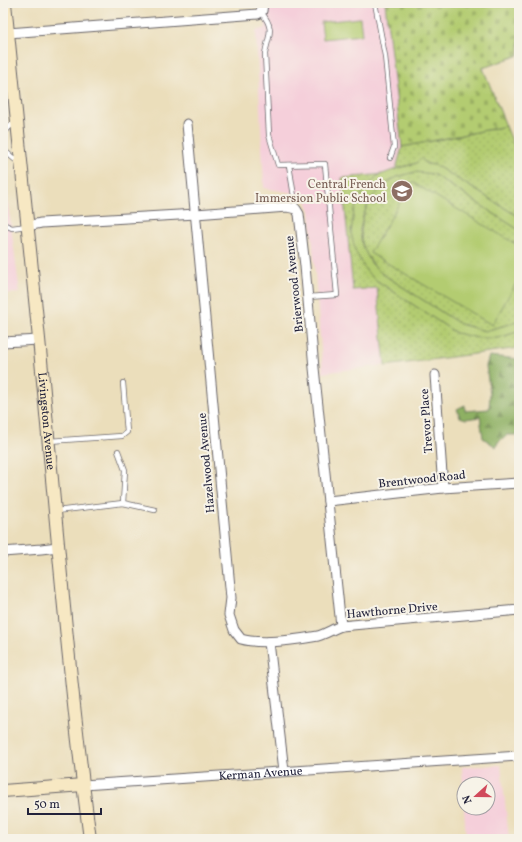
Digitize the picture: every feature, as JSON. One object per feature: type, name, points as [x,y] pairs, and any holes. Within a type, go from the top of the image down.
[{"type":"main road","name":"Livingston Avenue","points":[[5,3],[5,33],[21,165],[39,340],[54,511],[90,839]]},
{"type":"main road","name":"Kerman Avenue","points":[[3,790],[83,784]]},
{"type":"street","points":[[5,33],[258,14],[262,8]]},
{"type":"street","name":"Hazelwood Avenue","points":[[187,124],[230,598],[229,615],[234,630],[241,639],[250,642],[269,642]]},
{"type":"street","points":[[27,226],[41,223],[287,207],[296,209]]},
{"type":"street","name":"Brierwood Avenue","points":[[296,209],[300,220],[341,626]]},
{"type":"street","points":[[3,342],[39,340]]},
{"type":"street","name":"Trevor Place","points":[[435,375],[444,488]]},
{"type":"street","name":"Brentwood Road","points":[[328,501],[444,488],[519,483]]},
{"type":"street","points":[[3,552],[58,547]]},
{"type":"street","name":"Hawthorne Drive","points":[[269,642],[319,635],[341,626],[519,610]]},
{"type":"street","points":[[269,642],[284,771]]},
{"type":"street","name":"Kerman Avenue","points":[[83,784],[519,756]]},
{"type":"lane","points":[[375,3],[385,56],[394,147],[390,158]]},
{"type":"lane","points":[[262,8],[268,21],[270,36],[264,54],[269,135],[278,165],[325,164],[338,295],[308,297]]},
{"type":"lane","points":[[3,134],[6,133],[16,119]]},
{"type":"lane","points":[[3,152],[6,152],[21,165]]},
{"type":"lane","points":[[289,165],[296,209]]},
{"type":"lane","points":[[3,224],[12,228],[27,226]]},
{"type":"lane","points":[[48,441],[122,436],[126,432],[123,383]]},
{"type":"lane","points":[[118,451],[125,470],[123,503]]},
{"type":"lane","points":[[54,511],[123,503],[155,510]]},
{"type":"shaded area","name":"Central French Immersion Public School","points":[[265,3],[385,3],[402,147],[506,126],[519,159],[519,348],[323,373],[310,211],[304,195],[264,188],[256,31],[266,28]]},
{"type":"shaded area","points":[[3,151],[9,212],[20,293],[3,294]]},
{"type":"shaded area","points":[[501,765],[509,839],[466,839],[465,816],[496,816],[496,776],[462,776],[462,767]]},
{"type":"green space","points":[[385,3],[519,3],[519,55],[483,68],[506,126],[402,147]]},
{"type":"green space","points":[[360,18],[362,35],[323,39],[321,22]]},
{"type":"green space","points":[[506,126],[519,158],[519,217],[435,165],[417,163],[396,169],[402,147]]},
{"type":"green space","points":[[421,158],[426,164],[435,165],[519,217],[519,230],[433,174],[415,172],[397,177],[382,186],[370,200],[363,216],[360,230],[362,245],[371,263],[381,273],[460,324],[485,331],[519,321],[519,331],[498,338],[478,338],[456,333],[376,280],[367,272],[356,253],[351,233],[354,211],[363,192],[377,176],[417,163]]},
{"type":"green space","points":[[415,172],[433,174],[519,230],[519,321],[485,331],[460,324],[381,273],[374,266],[362,244],[361,228],[366,209],[372,197],[381,186],[397,177]]},
{"type":"green space","points":[[384,174],[377,176],[354,211],[367,272],[376,280],[456,333],[498,338],[519,331],[519,348],[385,366],[377,288],[353,290],[342,178]]},
{"type":"green space","points":[[412,182],[519,246],[519,278],[492,325],[370,253]]},
{"type":"green space","points":[[489,356],[519,359],[519,435],[507,435],[498,442],[496,447],[483,438],[480,417],[466,419],[460,417],[457,409],[465,405],[465,411],[489,409],[490,394],[486,366]]},
{"type":"place","name":"Central French Immersion Public School","points":[[402,191]]}]
